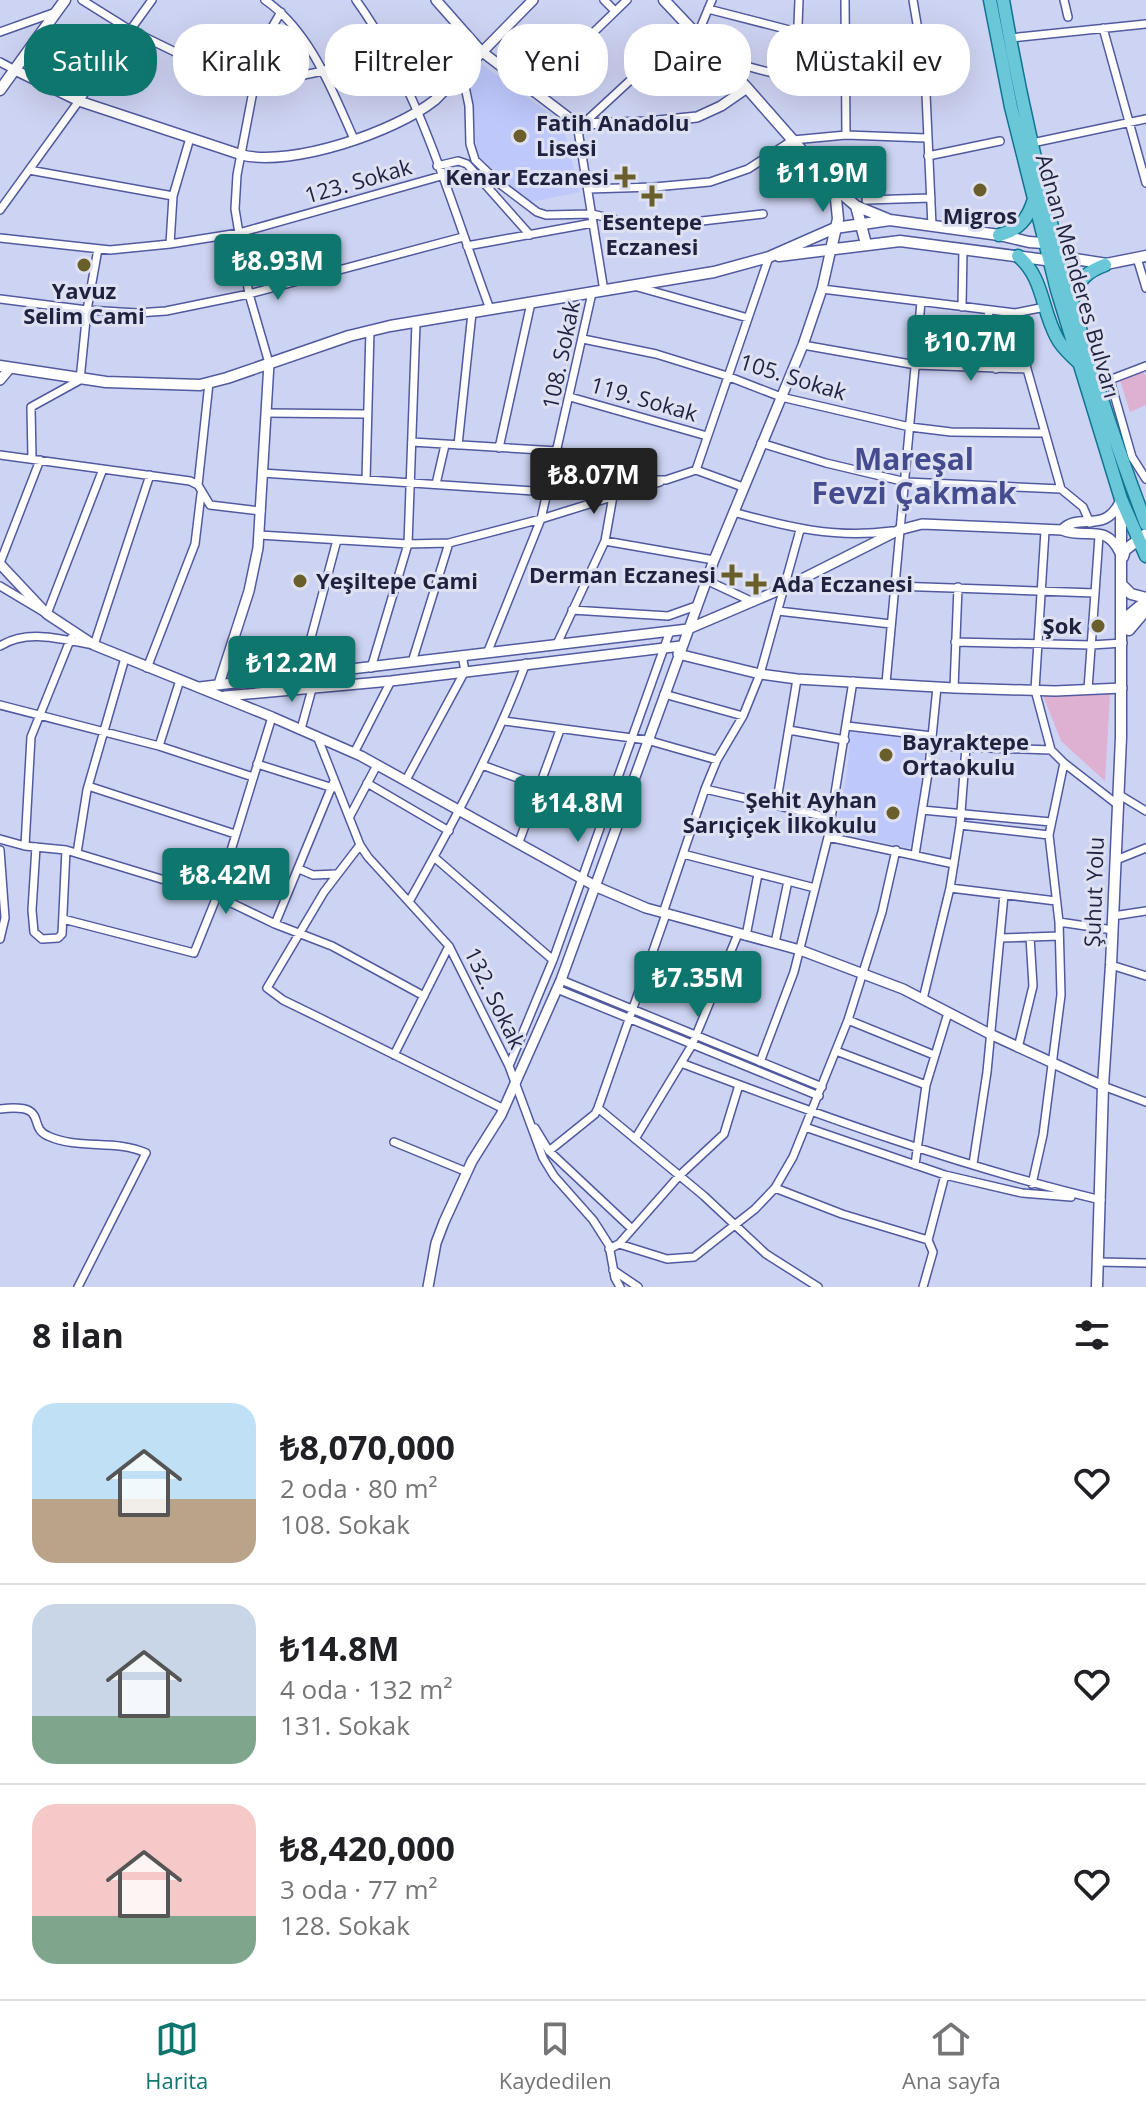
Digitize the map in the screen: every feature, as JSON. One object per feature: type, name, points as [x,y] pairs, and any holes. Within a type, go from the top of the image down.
[{"type":"main road","points":[[0,90],[65,0]]},
{"type":"main road","points":[[664,0],[687,24]]},
{"type":"main road","name":"Adnan Menderes Bulvarı","points":[[990,0],[1011,107],[1034,199],[1051,243],[1063,262],[1104,382],[1144,517]]},
{"type":"main road","name":"Adnan Menderes Bulvarı","points":[[1003,0],[1051,243],[1049,260],[1121,499],[1142,536],[1146,556]]},
{"type":"main road","points":[[751,93],[834,187],[856,206],[890,220],[1051,243],[1075,259],[1107,264]]},
{"type":"main road","points":[[831,249],[839,209],[834,187]]},
{"type":"main road","points":[[999,235],[1017,228],[1028,214],[1034,199]]},
{"type":"main road","points":[[856,206],[866,244]]},
{"type":"main road","points":[[769,257],[835,228],[890,220]]},
{"type":"main road","points":[[5,367],[80,380],[171,386],[209,383],[370,330],[714,272],[769,257],[866,244],[900,241],[1063,262],[1107,264]]},
{"type":"main road","points":[[1018,256],[1038,280],[1055,334],[1063,348],[1078,362]]},
{"type":"main road","points":[[1074,301],[1078,284],[1093,269],[1141,257]]},
{"type":"main road","name":"Şuhut Yolu","points":[[1097,1287],[1124,639],[1121,499]]},
{"type":"main road","points":[[1121,559],[1125,550],[1142,536]]},
{"type":"main road","points":[[1121,584],[1131,594],[1146,600],[1129,615],[1124,639]]},
{"type":"main road","points":[[1124,639],[1135,620],[1146,610]]},
{"type":"street","points":[[82,0],[120,24]]},
{"type":"street","points":[[134,24],[152,0]]},
{"type":"street","points":[[265,0],[278,6],[289,19],[323,71],[354,139]]},
{"type":"street","points":[[356,0],[372,24]]},
{"type":"street","points":[[436,0],[457,24]]},
{"type":"street","points":[[497,63],[481,51],[533,0]]},
{"type":"street","points":[[604,0],[615,11]]},
{"type":"street","points":[[602,24],[627,0]]},
{"type":"street","points":[[702,24],[712,0]]},
{"type":"street","points":[[798,24],[799,0]]},
{"type":"street","points":[[845,0],[845,24]]},
{"type":"street","points":[[913,0],[917,24]]},
{"type":"street","points":[[1064,0],[1068,17]]},
{"type":"street","points":[[708,9],[767,24]]},
{"type":"street","points":[[0,32],[58,11]]},
{"type":"street","points":[[1010,38],[1146,24]]},
{"type":"street","points":[[1103,28],[1146,183]]},
{"type":"street","points":[[0,62],[79,101],[252,158],[288,157],[354,139],[418,113],[436,96]]},
{"type":"street","points":[[309,74],[323,71]]},
{"type":"street","points":[[580,124],[624,84]]},
{"type":"street","points":[[0,210],[83,96]]},
{"type":"street","points":[[219,684],[249,591],[259,535],[269,363],[249,294],[235,194],[249,96]]},
{"type":"street","points":[[411,96],[490,309]]},
{"type":"street","points":[[467,96],[472,153],[482,167],[537,212],[658,226],[763,214]]},
{"type":"street","points":[[540,96],[580,124],[697,117],[735,96]]},
{"type":"street","points":[[845,96],[846,135]]},
{"type":"street","points":[[925,96],[932,226]]},
{"type":"street","points":[[1032,143],[1146,119]]},
{"type":"street","points":[[580,124],[598,292]]},
{"type":"street","points":[[588,189],[710,182],[748,169],[793,140],[846,135],[926,138]]},
{"type":"street","points":[[170,244],[173,196],[190,138]]},
{"type":"street","points":[[928,156],[1000,141]]},
{"type":"street","points":[[437,166],[458,161],[467,164],[530,235]]},
{"type":"street","points":[[29,170],[173,196]]},
{"type":"street","name":"123. Sokak","points":[[0,238],[98,249],[170,244],[239,233],[441,176]]},
{"type":"street","points":[[866,200],[931,198]]},
{"type":"street","points":[[467,246],[530,235],[592,219]]},
{"type":"street","points":[[0,299],[87,310],[166,311],[249,294],[463,237]]},
{"type":"street","points":[[98,249],[87,310],[80,380],[31,407],[36,459],[0,564],[72,636],[354,753],[461,809],[597,887],[664,914],[800,950],[864,974],[923,999],[1052,1064],[1146,1102]]},
{"type":"street","points":[[428,1287],[436,1243],[467,1172],[504,1109],[559,984],[597,887],[696,606],[803,345],[822,289],[831,249]]},
{"type":"street","points":[[962,307],[963,249]]},
{"type":"street","points":[[696,470],[769,257]]},
{"type":"street","points":[[1141,257],[1146,288]]},
{"type":"street","points":[[632,286],[748,318]]},
{"type":"street","points":[[822,289],[1015,313],[1040,308]]},
{"type":"street","name":"108. Sokak","points":[[488,651],[541,519],[583,339],[598,292]]},
{"type":"street","points":[[886,683],[921,302]]},
{"type":"street","points":[[499,448],[531,303]]},
{"type":"street","points":[[988,310],[996,369]]},
{"type":"street","points":[[458,445],[472,313]]},
{"type":"street","points":[[1015,313],[1027,369],[1061,489],[1083,507],[1090,523]]},
{"type":"street","points":[[371,668],[408,544],[416,323]]},
{"type":"street","points":[[366,480],[370,330]]},
{"type":"street","name":"105. Sokak","points":[[583,339],[656,354],[781,397],[910,427],[951,432],[1045,433]]},
{"type":"street","points":[[803,345],[916,365],[1027,369]]},
{"type":"street","points":[[1146,366],[1104,382],[1132,457],[1146,479]]},
{"type":"street","points":[[0,380],[5,367]]},
{"type":"street","points":[[147,668],[195,544],[209,383]]},
{"type":"street","name":"119. Sokak","points":[[570,397],[707,436]]},
{"type":"street","points":[[266,413],[367,414]]},
{"type":"street","points":[[412,442],[557,451],[666,480]]},
{"type":"street","points":[[761,443],[826,463],[906,482],[1061,489]]},
{"type":"street","points":[[436,484],[445,445]]},
{"type":"street","points":[[0,455],[190,481],[200,488],[210,505],[261,511]]},
{"type":"street","points":[[47,614],[103,469]]},
{"type":"street","points":[[259,535],[408,544],[449,543],[541,519],[696,470],[743,487]]},
{"type":"street","points":[[262,473],[548,492]]},
{"type":"street","points":[[94,645],[150,475]]},
{"type":"street","points":[[557,644],[605,541],[613,496]]},
{"type":"street","points":[[1062,530],[1071,523],[1104,521],[1111,516],[1121,499]]},
{"type":"street","points":[[733,512],[800,530],[870,534],[922,524],[1103,534],[1116,544],[1121,559]]},
{"type":"street","points":[[549,1151],[595,1114],[598,1108],[705,789],[717,760],[743,716],[760,674],[800,530]]},
{"type":"street","points":[[196,687],[688,629],[784,588],[899,530]]},
{"type":"street","points":[[1045,531],[1035,690],[1051,750],[1064,763],[1118,799],[1146,811]]},
{"type":"street","points":[[1088,689],[1099,536]]},
{"type":"street","points":[[301,675],[337,540]]},
{"type":"street","points":[[605,541],[714,560]]},
{"type":"street","points":[[412,662],[449,543]]},
{"type":"street","points":[[706,580],[753,602]]},
{"type":"street","points":[[0,586],[47,614]]},
{"type":"street","points":[[894,586],[1095,593]]},
{"type":"street","points":[[954,688],[958,587]]},
{"type":"street","points":[[572,610],[668,616],[696,606]]},
{"type":"street","points":[[778,611],[891,624]]},
{"type":"street","points":[[509,1066],[583,879],[670,631]]},
{"type":"street","points":[[0,646],[13,637],[72,636]]},
{"type":"street","points":[[25,846],[31,737],[72,636]]},
{"type":"street","points":[[955,642],[1091,645],[1124,639]]},
{"type":"street","points":[[222,696],[391,681],[664,648],[760,674],[797,679],[954,688],[1122,688]]},
{"type":"street","points":[[406,780],[465,671],[462,655]]},
{"type":"street","points":[[77,853],[88,786],[125,658]]},
{"type":"street","points":[[410,900],[461,809],[504,721],[526,663]]},
{"type":"street","points":[[301,675],[312,689]]},
{"type":"street","points":[[776,806],[797,679]]},
{"type":"street","points":[[159,746],[180,680]]},
{"type":"street","points":[[354,753],[391,681]]},
{"type":"street","points":[[760,1062],[794,972],[828,837],[853,681]]},
{"type":"street","points":[[915,855],[937,687]]},
{"type":"street","points":[[301,729],[312,689]]},
{"type":"street","points":[[664,694],[743,716]]},
{"type":"street","points":[[0,705],[159,746],[253,777]]},
{"type":"street","points":[[63,919],[194,953],[217,896],[272,717]]},
{"type":"street","points":[[504,721],[647,740],[717,760]]},
{"type":"street","points":[[847,726],[932,736]]},
{"type":"street","points":[[519,842],[560,730]]},
{"type":"street","points":[[789,730],[845,740]]},
{"type":"street","name":"132. Sokak","points":[[317,736],[360,845],[449,946],[509,1066],[514,1086],[554,1176],[593,1220],[609,1249],[620,1287]]},
{"type":"street","points":[[931,746],[1051,750]]},
{"type":"street","points":[[923,999],[950,888],[960,825],[966,747]]},
{"type":"street","points":[[1032,1184],[1043,1135],[1061,995],[1059,922],[1049,835],[1064,763]]},
{"type":"street","points":[[257,764],[335,785],[275,924]]},
{"type":"street","points":[[349,816],[377,765]]},
{"type":"street","points":[[482,765],[605,810]]},
{"type":"street","points":[[367,783],[449,831]]},
{"type":"street","points":[[88,786],[235,834]]},
{"type":"street","points":[[705,789],[831,818]]},
{"type":"street","points":[[922,810],[1051,822]]},
{"type":"street","points":[[960,825],[1049,835]]},
{"type":"street","points":[[828,837],[954,864]]},
{"type":"street","points":[[0,839],[25,846],[66,850],[217,896],[353,956],[424,996]]},
{"type":"street","points":[[360,845],[336,874],[267,988],[283,1000],[504,1109]]},
{"type":"street","points":[[36,847],[32,910],[34,932],[42,939],[58,938],[62,934],[66,850]]},
{"type":"street","points":[[1116,860],[1146,848]]},
{"type":"street","points":[[0,850],[5,918],[0,939]]},
{"type":"street","points":[[619,1244],[654,1256],[683,1259],[700,1253],[775,1188],[793,1157],[848,1020],[882,912],[896,850]]},
{"type":"street","points":[[683,854],[815,888]]},
{"type":"street","points":[[434,857],[553,960]]},
{"type":"street","points":[[299,869],[313,875],[336,874]]},
{"type":"street","points":[[635,1139],[692,1045],[742,935],[758,874]]},
{"type":"street","points":[[775,943],[788,881]]},
{"type":"street","points":[[950,888],[1056,901]]},
{"type":"street","points":[[973,1164],[1004,895]]},
{"type":"street","points":[[1113,916],[1146,911]]},
{"type":"street","points":[[1059,922],[1113,930]]},
{"type":"street","points":[[1000,938],[1059,936]]},
{"type":"street","points":[[1018,1048],[1033,986],[1030,937]]},
{"type":"street","points":[[394,1055],[449,946]]},
{"type":"street","points":[[1111,965],[1146,976]]},
{"type":"street","points":[[559,984],[632,1009],[822,1087]]},
{"type":"street","points":[[559,984],[628,1019],[819,1096]]},
{"type":"street","points":[[915,1165],[926,1085],[948,1013]]},
{"type":"street","points":[[848,1020],[934,1055]]},
{"type":"street","points":[[836,1051],[926,1085]]},
{"type":"street","points":[[681,1063],[812,1112],[918,1147],[1032,1184],[1101,1200]]},
{"type":"street","points":[[609,1249],[619,1244],[679,1176],[724,1134],[739,1085]]},
{"type":"street","points":[[521,1103],[549,1151],[632,1229]]},
{"type":"street","points":[[598,1108],[766,1254],[818,1287]]},
{"type":"street","points":[[0,1109],[27,1109],[35,1116],[42,1133],[49,1137],[96,1146],[134,1148],[146,1153],[78,1287]]},
{"type":"street","points":[[805,1127],[945,1175],[1022,1193],[1101,1200]]},
{"type":"street","points":[[394,1142],[467,1172]]},
{"type":"street","points":[[923,1287],[933,1252],[928,1240],[945,1175]]},
{"type":"street","points":[[775,1188],[842,1214],[928,1240]]},
{"type":"street","points":[[1098,1262],[1146,1263]]},
{"type":"street","points":[[613,1270],[638,1287]]},
{"type":"shaded area","name":"Fatih Anadolu Lisesi","points":[[481,63],[497,75],[497,96],[525,96],[562,123],[580,192],[530,202],[482,163],[476,148],[471,96],[481,96]]},
{"type":"shaded area","points":[[1143,372],[1146,376],[1146,405],[1130,412],[1120,380]]},
{"type":"shaded area","points":[[1110,694],[1105,781],[1061,741],[1043,695]]},
{"type":"shaded area","points":[[851,728],[927,737],[912,845],[908,848],[836,832],[847,773]]},
{"type":"place","name":"Fatih Anadolu Lisesi","points":[[520,136]]},
{"type":"place","name":"Kenar Eczanesi","points":[[625,177]]},
{"type":"place","name":"Migros","points":[[980,190]]},
{"type":"place","name":"Esentepe Eczanesi","points":[[652,196]]},
{"type":"place","name":"Yavuz Selim Cami","points":[[84,265]]},
{"type":"place","name":"Derman Eczanesi","points":[[732,575]]},
{"type":"place","name":"Yeşiltepe Cami","points":[[300,581]]},
{"type":"place","name":"Ada Eczanesi","points":[[756,584]]},
{"type":"place","name":"Şok","points":[[1098,626]]},
{"type":"place","name":"Bayraktepe Ortaokulu","points":[[886,755]]},
{"type":"place","name":"Şehit Ayhan Sarıçiçek İlkokulu","points":[[893,813]]},
{"type":"district","name":"Mareşal Fevzi Çakmak","points":[[914,477]]}]
